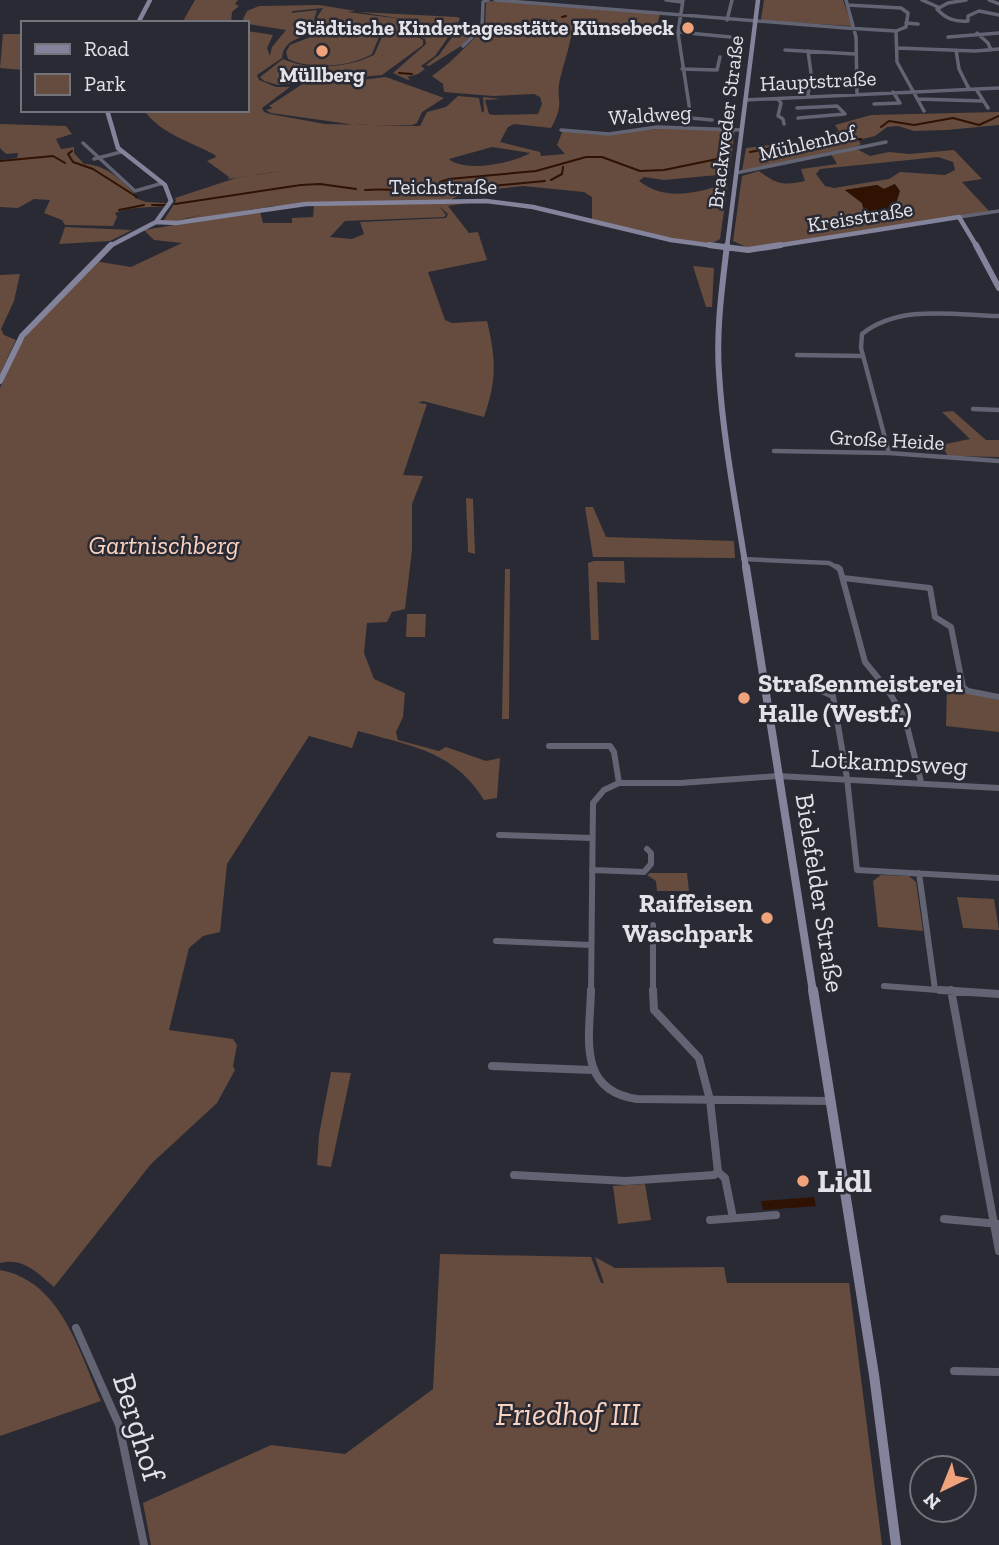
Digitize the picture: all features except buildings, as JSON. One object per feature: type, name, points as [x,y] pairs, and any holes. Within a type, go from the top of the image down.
[{"type":"street","points":[[139,21],[150,0]]},
{"type":"street","points":[[463,46],[482,28],[483,2],[488,0]]},
{"type":"street","points":[[495,0],[755,23],[896,31],[906,29],[908,13],[901,8],[848,5]]},
{"type":"street","points":[[666,0],[683,1],[678,32],[691,118],[712,120]]},
{"type":"street","points":[[727,20],[732,0]]},
{"type":"street","name":"Brackweder Straße","points":[[726,248],[758,0]]},
{"type":"street","points":[[846,0],[855,29],[857,94]]},
{"type":"street","points":[[922,0],[938,7],[966,0]]},
{"type":"street","points":[[989,0],[999,4]]},
{"type":"street","points":[[967,6],[999,15]]},
{"type":"street","points":[[938,7],[938,11],[948,22],[968,21],[969,15],[979,11]]},
{"type":"street","points":[[906,23],[918,24]]},
{"type":"street","points":[[896,31],[897,61],[924,111]]},
{"type":"street","points":[[678,32],[730,37]]},
{"type":"street","points":[[977,33],[988,43],[991,50]]},
{"type":"street","points":[[948,37],[999,33]]},
{"type":"street","points":[[897,48],[999,49]]},
{"type":"street","points":[[785,50],[855,54]]},
{"type":"street","points":[[956,50],[959,69],[968,89]]},
{"type":"street","points":[[808,51],[811,73],[808,96]]},
{"type":"street","points":[[682,69],[715,70],[720,57]]},
{"type":"street","name":"Hauptstraße","points":[[745,100],[999,88]]},
{"type":"street","points":[[976,89],[988,108]]},
{"type":"street","name":"Hauptstraße","points":[[874,104],[900,103],[893,92]]},
{"type":"street","points":[[793,98],[798,118],[803,123]]},
{"type":"street","points":[[917,99],[950,98],[952,104],[982,101]]},
{"type":"street","points":[[778,99],[781,103],[778,116],[783,119],[784,124]]},
{"type":"street","name":"Hauptstraße","points":[[797,108],[837,106],[845,114],[798,118]]},
{"type":"street","points":[[0,380],[22,337],[90,263],[116,241],[156,222],[171,201],[169,191],[163,183],[121,152],[115,144],[107,112]]},
{"type":"street","name":"Waldweg","points":[[561,130],[609,134],[657,127],[741,130]]},
{"type":"street","name":"Mühlenhof","points":[[736,173],[886,142]]},
{"type":"street","points":[[83,143],[94,159],[135,191],[163,183]]},
{"type":"street","points":[[94,159],[121,152]]},
{"type":"street","name":"Teichstraße","points":[[156,222],[176,223],[246,211],[316,204],[486,201],[533,207],[660,238],[726,248]]},
{"type":"street","name":"Kreisstraße","points":[[726,248],[756,249],[999,211]]},
{"type":"street","points":[[959,217],[965,223],[999,288]]},
{"type":"street","name":"Bielefelder Straße","points":[[726,248],[719,311],[719,371],[725,435],[874,1375],[896,1545]]},
{"type":"street","points":[[889,453],[863,356],[862,334],[869,326],[885,318],[908,315],[999,316]]},
{"type":"street","points":[[797,355],[863,356]]},
{"type":"street","points":[[973,409],[999,410]]},
{"type":"street","name":"Große Heide","points":[[774,451],[889,453],[999,461]]},
{"type":"street","points":[[743,559],[829,563],[841,569],[864,662],[905,718],[921,782]]},
{"type":"street","points":[[843,578],[930,588],[935,617],[951,627],[962,687],[968,691],[999,697]]},
{"type":"street","points":[[818,683],[821,691],[833,696],[847,778],[857,870],[999,878]]},
{"type":"street","points":[[549,746],[610,746],[614,752],[619,783],[604,790],[593,803],[590,945],[592,1070],[608,1090],[627,1098],[830,1101]]},
{"type":"street","name":"Lotkampsweg","points":[[619,783],[680,783],[778,776],[999,788]]},
{"type":"street","points":[[499,835],[592,838]]},
{"type":"street","points":[[592,870],[644,873],[651,864],[651,853],[647,849]]},
{"type":"street","points":[[919,873],[935,989]]},
{"type":"street","points":[[653,925],[651,940],[654,1010],[699,1058],[710,1100],[719,1172],[725,1178],[733,1218]]},
{"type":"street","points":[[496,941],[590,945]]},
{"type":"street","points":[[884,986],[999,994]]},
{"type":"street","points":[[951,990],[997,1223],[999,1251]]},
{"type":"street","points":[[492,1066],[592,1070]]},
{"type":"street","points":[[514,1175],[626,1181],[714,1175],[719,1172]]},
{"type":"street","points":[[709,1220],[776,1214]]},
{"type":"street","points":[[944,1219],[997,1223]]},
{"type":"street","name":"Berghof","points":[[76,1328],[119,1425],[144,1545]]},
{"type":"street","points":[[954,1371],[999,1372]]},
{"type":"green space","points":[[195,0],[238,0],[235,4],[239,6],[232,12],[231,21],[183,21]]},
{"type":"green space","points":[[764,0],[843,0],[852,26],[764,21],[761,19]]},
{"type":"green space","name":"Gartnischberg","points":[[489,1],[660,14],[656,30],[573,23],[560,79],[558,112],[551,128],[514,124],[508,127],[500,142],[540,152],[541,156],[565,154],[557,145],[563,130],[599,135],[667,128],[735,130],[729,174],[664,180],[644,177],[639,181],[660,192],[682,194],[728,183],[720,239],[710,243],[678,241],[592,219],[592,197],[584,192],[523,186],[467,192],[452,199],[474,202],[448,206],[469,233],[478,232],[487,260],[428,272],[445,320],[452,323],[487,321],[493,358],[491,392],[484,417],[423,401],[418,403],[427,404],[403,475],[423,476],[412,504],[412,550],[405,609],[392,612],[387,622],[367,623],[364,653],[374,679],[405,693],[403,717],[396,732],[398,740],[439,751],[446,747],[486,761],[500,758],[497,798],[484,800],[459,770],[413,746],[358,731],[352,748],[309,736],[227,864],[220,932],[203,936],[189,948],[169,1030],[233,1039],[237,1045],[233,1066],[235,1070],[217,1103],[151,1164],[54,1287],[23,1264],[0,1263],[0,388],[20,344],[95,261],[131,267],[182,243],[154,240],[144,230],[260,211],[263,223],[292,223],[292,218],[313,217],[314,205],[273,206],[176,222],[203,214],[172,222],[164,220],[176,201],[175,198],[236,178],[299,168],[228,179],[229,177],[207,161],[216,157],[215,155],[167,131],[146,112],[248,112],[248,31],[273,35],[267,48],[270,56],[272,47],[286,30],[248,24],[248,21],[242,21],[247,11],[259,6],[319,5],[356,11],[347,12],[410,20],[359,12],[460,18],[458,23],[471,36],[461,46],[429,66],[426,65],[439,55],[453,36],[447,28],[428,22],[444,29],[449,36],[435,56],[421,66],[425,69],[407,77],[410,79],[408,80],[393,73],[426,44],[425,39],[415,35],[423,40],[423,45],[382,75],[278,85],[264,81],[260,77],[283,59],[317,66],[352,63],[374,55],[382,37],[388,35],[324,30],[317,17],[323,8],[293,11],[291,13],[317,10],[314,20],[320,30],[291,42],[282,58],[257,75],[259,80],[276,87],[290,87],[262,108],[270,114],[325,124],[420,126],[427,112],[446,107],[458,96],[479,98],[482,113],[483,97],[501,99],[485,100],[489,114],[538,114],[542,104],[540,97],[534,94],[493,96],[444,92],[443,84],[432,76],[485,28],[486,3]],"holes":[[[492,147],[530,153],[513,160],[477,166],[456,163],[449,159]],[[439,206],[448,214],[446,218],[360,222],[364,234],[352,239],[330,237],[345,221],[444,217],[446,215]]]},
{"type":"green space","points":[[323,32],[379,37],[372,54],[353,62],[319,66],[288,59],[286,52],[290,45]]},
{"type":"green space","points":[[3,34],[21,34],[21,70],[0,68]]},
{"type":"green space","points":[[386,77],[444,98],[422,112],[417,123],[412,125],[356,125],[271,113],[266,110],[273,108],[269,106],[304,83],[335,83]]},
{"type":"green space","points":[[999,112],[999,125],[914,131],[898,126],[887,127],[875,136],[858,140],[861,144],[858,146],[742,171],[746,148],[825,138],[839,131],[835,125],[871,115]]},
{"type":"green space","points":[[0,124],[66,126],[72,134],[56,139],[61,149],[74,147],[74,153],[84,164],[112,173],[134,193],[135,198],[146,202],[165,203],[165,206],[134,208],[115,213],[117,217],[113,226],[65,225],[62,220],[44,213],[50,200],[34,199],[18,208],[0,207],[0,160],[17,158],[18,153],[6,154],[0,148]]},
{"type":"green space","points":[[857,149],[870,156],[889,152],[909,154],[954,150],[982,179],[962,182],[989,211],[757,247],[746,247],[733,241],[742,176],[759,171],[780,183],[805,181],[801,169],[837,164],[831,154]],"holes":[[[938,157],[953,162],[955,170],[945,175],[900,172],[889,179],[834,188],[825,186],[816,174],[820,169]],[[895,184],[895,207],[902,215],[888,220],[864,214],[862,203],[845,190],[877,185],[884,189]]]},
{"type":"green space","points":[[65,227],[132,230],[110,241],[59,244]]},
{"type":"green space","points":[[693,266],[714,268],[712,307],[706,307]]},
{"type":"green space","points":[[20,274],[14,301],[1,329],[4,335],[16,340],[0,374],[0,275]]},
{"type":"green space","points":[[953,411],[986,440],[999,440],[999,457],[948,456],[941,445],[970,439],[942,412]]},
{"type":"green space","points":[[466,498],[473,499],[475,554],[468,552]]},
{"type":"green space","points":[[585,507],[593,507],[606,537],[734,541],[735,558],[593,557]]},
{"type":"green space","points":[[624,561],[625,583],[597,582],[599,640],[591,640],[588,563]]},
{"type":"green space","points":[[505,569],[510,569],[509,719],[502,719]]},
{"type":"green space","points":[[407,614],[426,614],[425,637],[406,637]]},
{"type":"green space","points":[[947,689],[999,700],[999,732],[946,726]]},
{"type":"green space","points":[[687,873],[689,891],[657,891],[656,881],[647,875]]},
{"type":"green space","points":[[881,875],[909,876],[916,882],[923,931],[878,927],[873,881]]},
{"type":"green space","points":[[957,897],[994,899],[999,930],[963,928]]},
{"type":"green space","points":[[331,1072],[351,1073],[331,1167],[317,1165],[319,1135]]},
{"type":"green space","points":[[645,1184],[651,1220],[618,1224],[613,1186]]},
{"type":"green space","name":"Friedhof III","points":[[440,1254],[591,1257],[601,1283],[604,1283],[595,1257],[615,1268],[724,1267],[727,1283],[849,1283],[882,1545],[151,1545],[143,1503],[271,1445],[345,1454],[433,1389]]},
{"type":"green space","points":[[0,1270],[21,1277],[38,1288],[53,1303],[75,1340],[101,1401],[0,1436]]},
{"type":"shaded area","points":[[895,184],[900,191],[895,207],[902,215],[896,218],[867,218],[862,203],[845,190],[877,185],[884,189]]},
{"type":"shaded area","points":[[814,1197],[816,1206],[763,1210],[761,1201]]},
{"type":"waterway","points":[[562,17],[566,16]]},
{"type":"waterway","points":[[399,73],[412,74]]},
{"type":"waterway","points":[[881,127],[889,121],[914,125],[953,118],[979,125],[999,116]]},
{"type":"waterway","points":[[750,152],[810,141],[861,139]]},
{"type":"waterway","points":[[72,151],[68,154],[73,162],[93,169],[137,197]]},
{"type":"waterway","points":[[425,189],[435,189],[440,182],[449,179],[536,171],[586,157],[602,157],[640,171],[664,170],[727,157],[729,151]]},
{"type":"waterway","points":[[0,161],[53,156],[65,163]]},
{"type":"waterway","points":[[551,180],[562,174],[563,167]]},
{"type":"waterway","points":[[451,190],[545,181]]},
{"type":"waterway","points":[[175,204],[301,185],[320,184],[356,189]]},
{"type":"waterway","points":[[365,190],[423,188]]},
{"type":"waterway","points":[[428,190],[433,193],[446,191]]},
{"type":"waterway","points":[[119,210],[144,205]]},
{"type":"waterway","points":[[152,205],[165,205]]},
{"type":"place","name":"Städtische Kindertagesstätte Künsebeck","points":[[688,28]]},
{"type":"place","name":"Müllberg","points":[[322,51]]},
{"type":"place","name":"Straßenmeisterei Halle (Westf.)","points":[[744,698]]},
{"type":"place","name":"Raiffeisen Waschpark","points":[[767,918]]},
{"type":"place","name":"Lidl","points":[[803,1181]]}]
